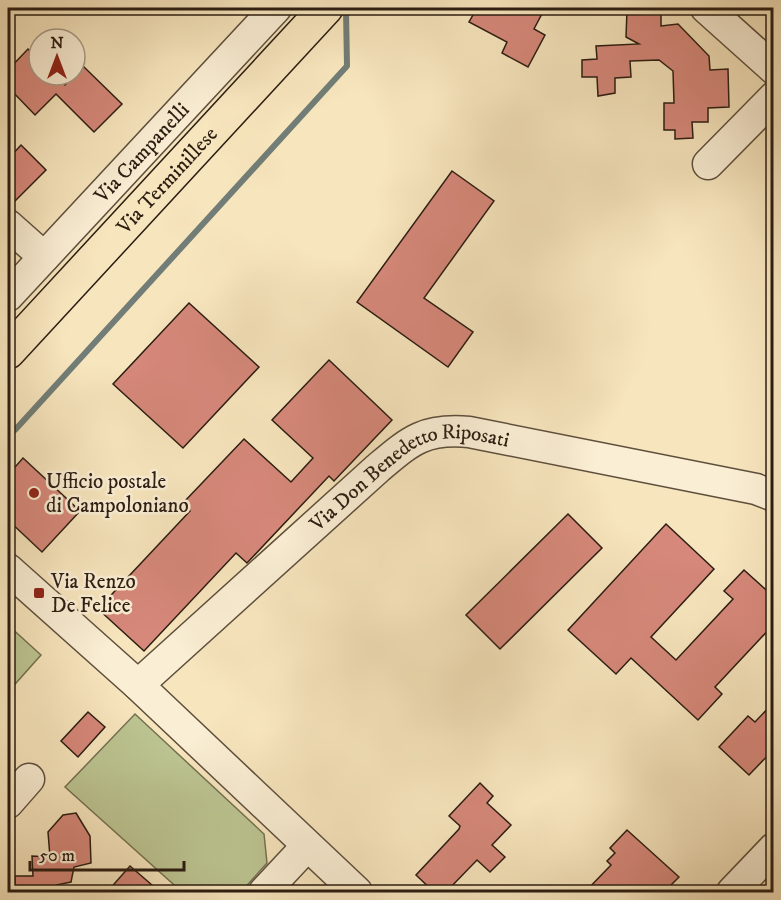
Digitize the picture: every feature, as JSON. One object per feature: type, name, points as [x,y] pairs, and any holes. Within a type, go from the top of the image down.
[{"type":"main road","name":"Via Terminillese","points":[[8,352],[326,8]]},
{"type":"street","name":"Via Campanelli","points":[[8,296],[276,8]]},
{"type":"street","points":[[706,8],[774,69]]},
{"type":"street","points":[[708,164],[774,97]]},
{"type":"street","points":[[8,225],[44,257]]},
{"type":"street","name":"Via Don Benedetto Riposati","points":[[138,685],[378,468],[403,447],[424,435],[444,430],[469,432],[756,489],[774,496]]},
{"type":"street","points":[[8,569],[138,685],[357,892]]},
{"type":"street","points":[[8,803],[29,779]]},
{"type":"street","points":[[264,892],[308,846]]},
{"type":"street","points":[[732,892],[774,848]]},
{"type":"green space","points":[[8,625],[41,655],[8,692]]},
{"type":"green space","points":[[135,714],[264,834],[267,863],[241,892],[182,892],[65,787]]},
{"type":"building","points":[[477,8],[545,8],[534,29],[545,35],[528,67],[502,53],[507,42],[469,22]]},
{"type":"building","points":[[661,9],[661,26],[678,24],[709,56],[710,70],[728,69],[729,107],[708,108],[708,122],[692,122],[693,138],[675,139],[675,130],[664,130],[664,103],[674,103],[673,71],[659,60],[630,61],[631,77],[615,78],[615,93],[598,96],[597,77],[582,77],[582,60],[597,59],[596,46],[639,44],[626,37],[627,10]]},
{"type":"building","points":[[27,50],[27,87],[87,87],[87,70],[122,104],[94,132],[56,94],[35,115],[8,87],[8,70]]},
{"type":"building","points":[[21,145],[46,170],[8,208],[8,159]]},
{"type":"building","points":[[452,171],[494,201],[424,298],[473,332],[448,367],[357,302]]},
{"type":"building","points":[[189,303],[259,367],[183,448],[113,384]]},
{"type":"building","points":[[329,360],[392,420],[334,481],[329,476],[247,563],[236,553],[144,651],[98,609],[190,511],[183,503],[244,439],[291,482],[313,458],[272,420]]},
{"type":"building","name":"Ufficio postale di Campoloniano","points":[[23,458],[80,511],[42,552],[8,520],[8,475]]},
{"type":"building","points":[[568,514],[602,548],[500,649],[466,615]]},
{"type":"building","points":[[666,524],[714,569],[651,637],[676,660],[733,599],[724,591],[744,570],[774,597],[774,624],[715,687],[722,694],[698,720],[631,658],[616,674],[568,630]]},
{"type":"building","points":[[774,702],[774,749],[749,775],[719,747],[748,716],[755,722]]},
{"type":"building","points":[[88,712],[105,727],[78,757],[61,741]]},
{"type":"building","points":[[480,783],[493,796],[487,803],[511,825],[492,845],[505,857],[490,872],[477,860],[446,892],[434,892],[416,875],[459,829],[460,826],[449,816]]},
{"type":"building","points":[[76,813],[90,836],[91,863],[74,867],[71,882],[56,885],[58,892],[15,892],[15,876],[33,876],[32,856],[50,857],[48,832],[63,815]]},
{"type":"building","points":[[627,830],[679,877],[664,892],[585,892],[611,865],[607,861],[615,853],[610,848]]},
{"type":"building","points":[[130,866],[160,892],[107,892]]},
{"type":"waterway","points":[[15,430],[347,66],[346,10]]},
{"type":"place","name":"Ufficio postale di Campoloniano","points":[[34,493]]},
{"type":"place","name":"Via Renzo De Felice","points":[[39,593]]}]
